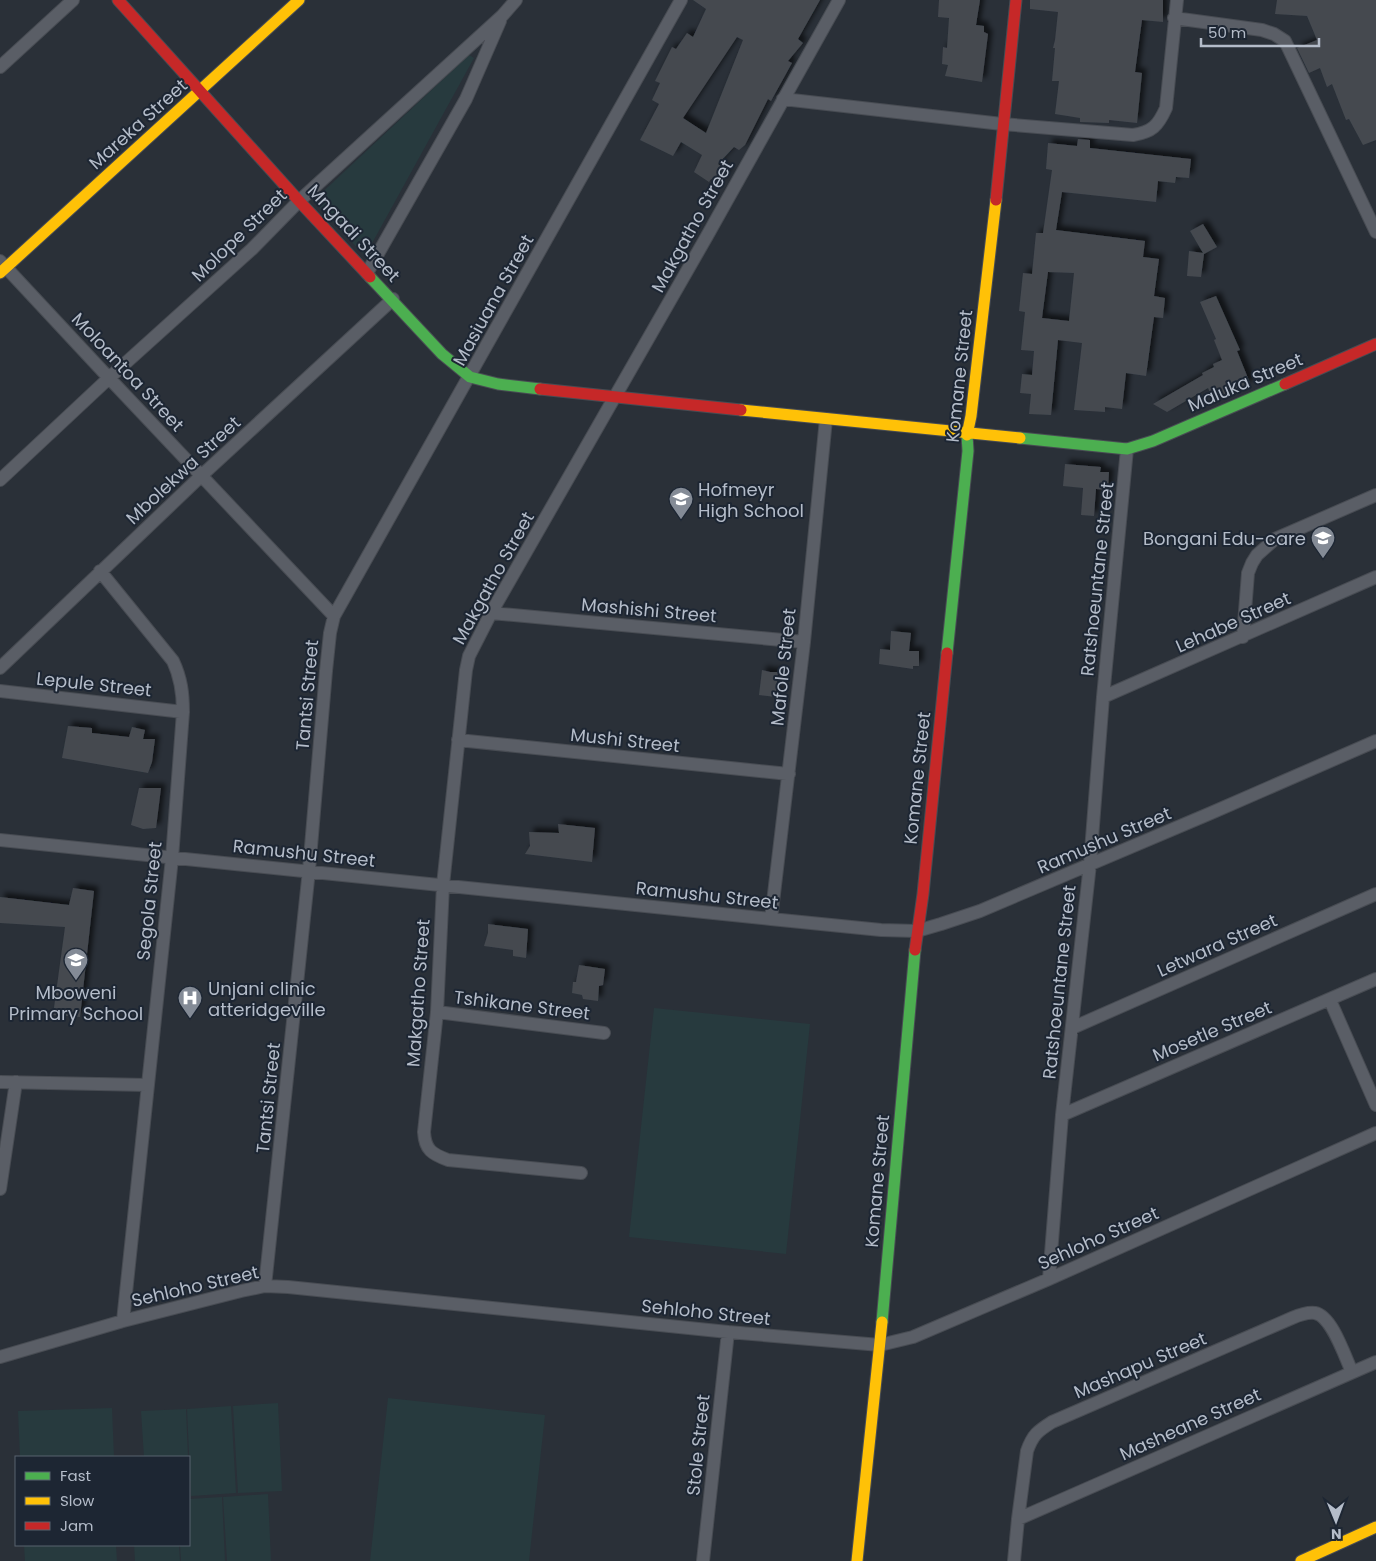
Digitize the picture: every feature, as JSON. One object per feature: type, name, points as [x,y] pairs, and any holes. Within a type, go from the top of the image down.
[{"type":"street","points":[[0,67],[73,0]]},
{"type":"street","name":"Mngadi Street","points":[[118,0],[442,354],[470,377]]},
{"type":"street","name":"Mareka Street","points":[[2,267],[201,91],[299,0]]},
{"type":"street","name":"Molope Street","points":[[0,480],[109,378],[252,249],[300,201],[502,16],[516,0]]},
{"type":"street","name":"Masiuana Street","points":[[334,616],[681,0]]},
{"type":"street","name":"Makgatho Street","points":[[582,1173],[448,1160],[437,1156],[427,1148],[424,1142],[436,1012],[444,885],[458,740],[469,656],[491,613],[839,0]]},
{"type":"street","name":"Komane Street","points":[[857,1561],[880,1345],[917,931],[923,894],[968,451],[967,433],[972,416],[1016,0]]},
{"type":"street","points":[[783,99],[1002,124],[1133,135],[1146,132],[1160,120],[1166,108],[1177,0]]},
{"type":"street","name":"Molope Street","points":[[367,273],[466,99],[502,16]]},
{"type":"street","points":[[1174,18],[1262,30],[1274,34],[1285,41],[1376,232]]},
{"type":"street","name":"Moloantoa Street","points":[[2,267],[334,616]]},
{"type":"street","name":"Mbolekwa Street","points":[[0,668],[100,571],[392,299]]},
{"type":"street","name":"Maluka Street","points":[[1127,449],[1153,441],[1376,344]]},
{"type":"street","points":[[470,377],[522,387],[1127,449]]},
{"type":"street","name":"Mafole Street","points":[[771,919],[804,642],[826,419]]},
{"type":"street","name":"Ratshoeuntane Street","points":[[1049,1279],[1062,1114],[1090,864],[1103,697],[1127,449]]},
{"type":"street","points":[[1243,637],[1248,573],[1257,555],[1275,539],[1376,495]]},
{"type":"street","name":"Segola Street","points":[[100,571],[173,661],[180,677],[183,695],[172,858],[123,1321]]},
{"type":"street","name":"Lehabe Street","points":[[1103,697],[1376,577]]},
{"type":"street","name":"Mashishi Street","points":[[491,613],[804,642]]},
{"type":"street","name":"Tantsi Street","points":[[265,1286],[309,870],[330,633],[334,616]]},
{"type":"street","name":"Lepule Street","points":[[0,691],[183,712]]},
{"type":"street","name":"Mushi Street","points":[[458,740],[789,774]]},
{"type":"street","name":"Ramushu Street","points":[[0,840],[309,870],[881,930],[917,931],[980,911],[1376,741]]},
{"type":"street","name":"Letwara Street","points":[[1072,1028],[1376,894]]},
{"type":"street","name":"Mosetle Street","points":[[1062,1114],[1376,979]]},
{"type":"street","points":[[1330,1000],[1376,1105]]},
{"type":"street","name":"Tshikane Street","points":[[436,1012],[604,1033]]},
{"type":"street","points":[[0,1082],[147,1085]]},
{"type":"street","points":[[0,1189],[16,1082]]},
{"type":"street","name":"Sehloho Street","points":[[0,1357],[123,1321],[265,1286],[728,1332],[880,1345],[896,1343],[1049,1279],[1376,1133]]},
{"type":"street","name":"Mashapu Street","points":[[1014,1561],[1027,1451],[1037,1431],[1052,1422],[1305,1313],[1315,1313],[1323,1316],[1330,1323],[1352,1372]]},
{"type":"street","name":"Stole Street","points":[[703,1561],[728,1332]]},
{"type":"street","name":"Masheane Street","points":[[1018,1519],[1376,1362]]},
{"type":"street","points":[[1301,1561],[1376,1527]]},
{"type":"green space","points":[[469,55],[474,58],[365,256],[313,201]]},
{"type":"green space","points":[[654,1008],[810,1024],[786,1254],[629,1237]]},
{"type":"green space","points":[[388,1398],[545,1415],[529,1561],[370,1561]]},
{"type":"green space","points":[[278,1403],[282,1491],[238,1493],[233,1406]]},
{"type":"green space","points":[[231,1406],[236,1493],[191,1496],[187,1409]]},
{"type":"green space","points":[[112,1408],[114,1456],[20,1456],[18,1411]]},
{"type":"green space","points":[[186,1409],[188,1456],[144,1456],[141,1411]]},
{"type":"green space","points":[[268,1494],[271,1561],[227,1561],[223,1497]]},
{"type":"green space","points":[[222,1497],[225,1561],[181,1561],[180,1546],[190,1546],[190,1499]]},
{"type":"green space","points":[[24,1546],[116,1546],[117,1561],[25,1561]]},
{"type":"green space","points":[[134,1546],[179,1546],[180,1561],[135,1561]]},
{"type":"building","points":[[693,0],[820,0],[798,39],[803,43],[788,61],[792,63],[771,101],[768,99],[745,145],[739,150],[734,147],[718,164],[728,171],[721,183],[711,179],[709,182],[694,172],[702,155],[681,142],[673,156],[640,140],[659,104],[652,100],[660,83],[655,81],[672,47],[676,49],[687,33],[693,37],[706,9]],"holes":[[[737,37],[743,40],[706,133],[683,118]]]},
{"type":"building","points":[[939,0],[980,0],[976,25],[984,26],[984,32],[988,34],[982,82],[945,76],[948,65],[942,64],[943,47],[947,48],[949,18],[938,17]]},
{"type":"building","points":[[1030,0],[1163,0],[1163,22],[1142,20],[1135,72],[1142,73],[1137,123],[1109,120],[1109,123],[1080,122],[1080,118],[1055,114],[1059,81],[1052,81],[1055,48],[1053,48],[1058,12],[1030,9]]},
{"type":"building","points":[[1277,0],[1376,0],[1376,140],[1363,145],[1349,119],[1346,120],[1332,84],[1327,87],[1320,68],[1309,73],[1297,48],[1317,40],[1307,16],[1275,14]]},
{"type":"building","points":[[1078,139],[1090,140],[1090,148],[1191,159],[1189,178],[1176,177],[1175,183],[1158,181],[1156,202],[1062,192],[1056,230],[1145,241],[1143,257],[1159,259],[1154,296],[1165,298],[1163,318],[1154,317],[1146,376],[1126,373],[1122,409],[1105,407],[1105,412],[1074,410],[1082,343],[1058,340],[1051,415],[1029,414],[1031,394],[1020,393],[1022,374],[1032,375],[1034,351],[1021,350],[1025,312],[1019,311],[1023,273],[1032,274],[1036,233],[1043,233],[1052,170],[1046,169],[1048,143],[1077,146]],"holes":[[[1048,272],[1074,273],[1069,321],[1042,318]]]},
{"type":"building","points":[[1203,224],[1217,247],[1204,254],[1201,277],[1187,276],[1189,251],[1203,253],[1190,231]]},
{"type":"building","points":[[1216,296],[1240,350],[1237,351],[1250,383],[1213,399],[1208,388],[1167,412],[1153,404],[1203,375],[1202,373],[1214,367],[1213,364],[1222,360],[1214,340],[1216,339],[1200,302]]},
{"type":"building","points":[[1065,464],[1101,467],[1100,472],[1109,472],[1108,490],[1096,489],[1094,516],[1081,515],[1083,488],[1063,486]]},
{"type":"building","points":[[891,631],[911,633],[909,651],[919,651],[919,666],[913,666],[913,669],[879,664],[880,649],[890,650]]},
{"type":"building","points":[[762,670],[778,672],[776,697],[759,695]]},
{"type":"building","points":[[68,726],[92,728],[92,733],[129,737],[132,727],[145,730],[143,739],[155,739],[152,762],[148,773],[62,758]]},
{"type":"building","points":[[139,788],[161,788],[156,828],[143,829],[131,825]]},
{"type":"building","points":[[558,824],[595,828],[592,862],[525,854],[530,846],[529,832],[559,833]]},
{"type":"building","name":"Mboweni Primary School","points":[[73,888],[94,891],[80,1017],[53,1015],[65,927],[0,923],[0,897],[69,905]]},
{"type":"building","points":[[488,924],[528,929],[526,958],[513,956],[513,950],[484,946],[488,933]]},
{"type":"building","points":[[579,965],[605,969],[603,985],[599,986],[598,1001],[583,999],[582,995],[572,993],[573,982],[576,982]]},
{"type":"traffic: fast","points":[[370,277],[442,354],[470,377],[498,384],[540,389]]},
{"type":"traffic: fast","points":[[1020,438],[1127,449],[1153,441],[1285,384]]},
{"type":"traffic: fast","points":[[947,653],[968,451],[967,435]]},
{"type":"traffic: fast","points":[[882,1322],[915,950]]},
{"type":"traffic: slow","points":[[0,273],[299,0]]},
{"type":"traffic: slow","points":[[967,435],[971,416],[996,200]]},
{"type":"traffic: slow","points":[[741,410],[1020,438]]},
{"type":"traffic: slow","points":[[857,1561],[882,1322]]},
{"type":"traffic: slow","points":[[1301,1561],[1376,1527]]},
{"type":"traffic: jam","points":[[118,0],[370,277]]},
{"type":"traffic: jam","points":[[996,200],[1016,0]]},
{"type":"traffic: jam","points":[[1285,384],[1376,344]]},
{"type":"traffic: jam","points":[[540,389],[741,410]]},
{"type":"traffic: jam","points":[[915,950],[923,894],[947,653]]},
{"type":"place","name":"Hofmeyr High School","points":[[681,520]]},
{"type":"place","name":"Bongani Edu-care","points":[[1323,559]]},
{"type":"place","name":"Mboweni Primary School","points":[[76,981]]},
{"type":"place","name":"Unjani clinic atteridgeville","points":[[190,1019]]}]
